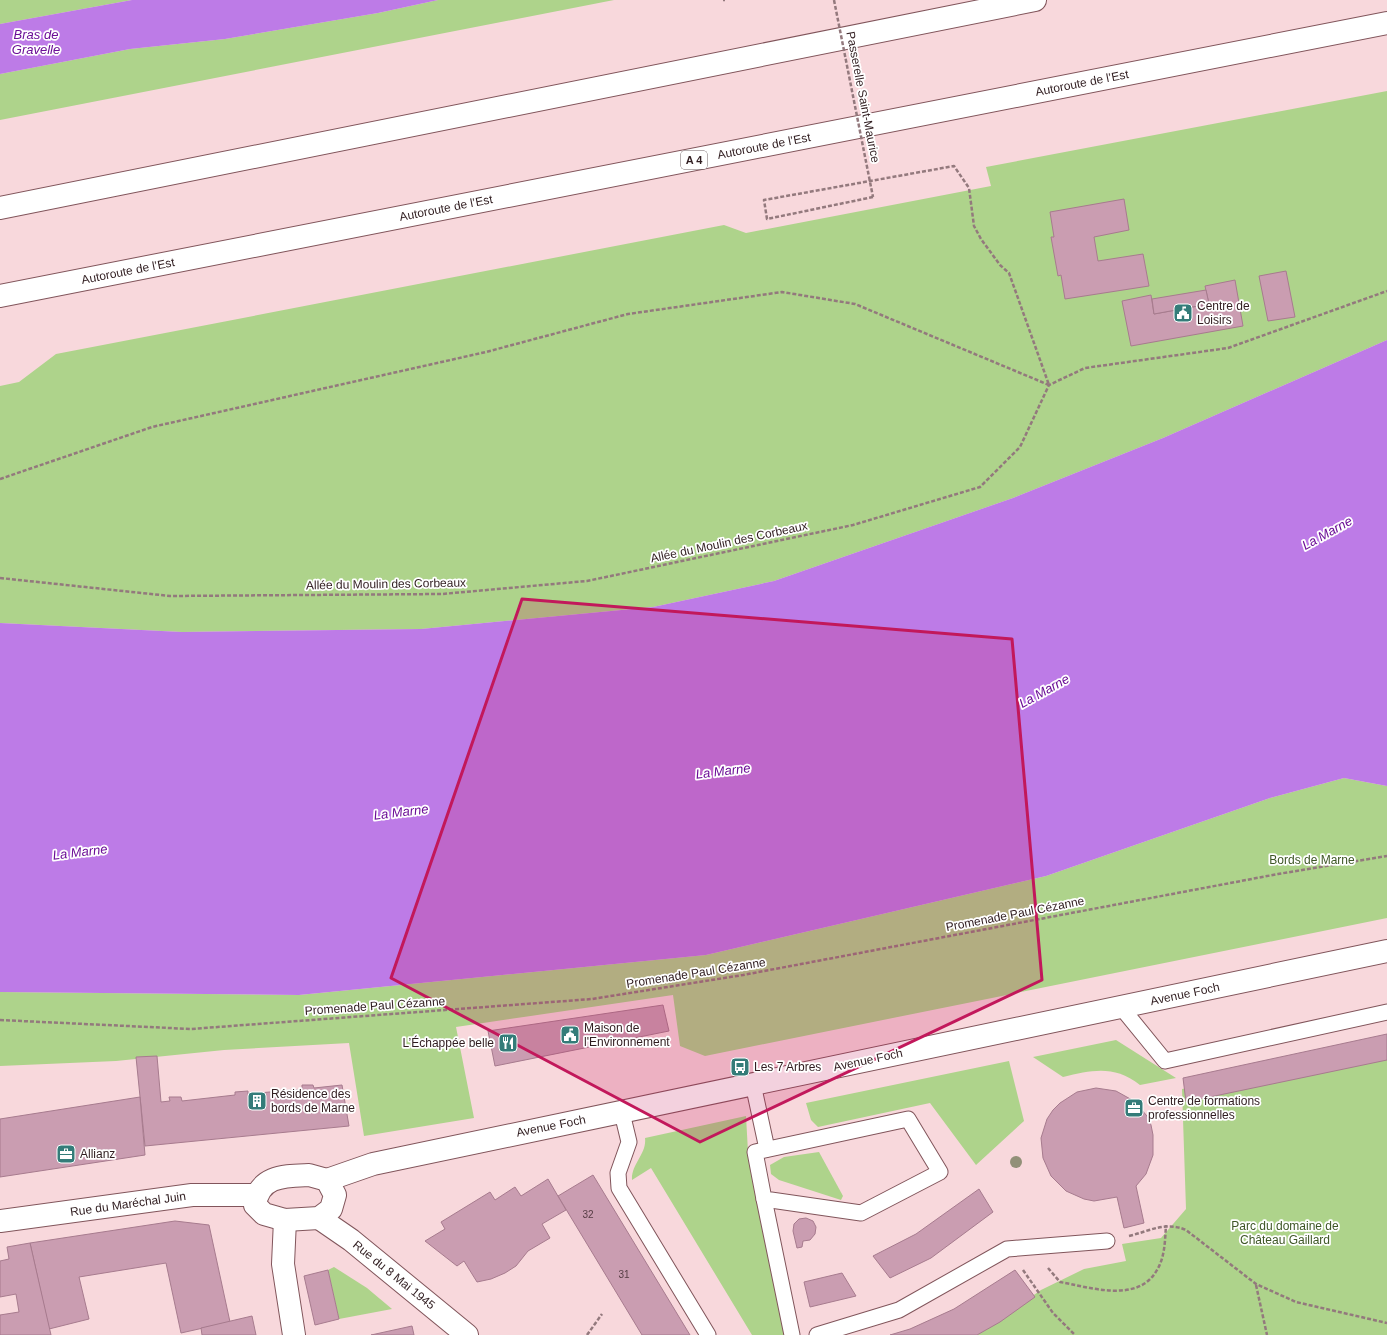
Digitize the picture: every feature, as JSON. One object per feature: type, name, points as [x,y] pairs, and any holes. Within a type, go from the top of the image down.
[{"type":"main road","points":[[0,208],[1035,0]]},
{"type":"main road","name":"Autoroute de l’Est","points":[[0,296],[1387,23]]},
{"type":"main road","name":"Avenue Foch","points":[[327,1180],[373,1164],[1387,951]]},
{"type":"main road","points":[[309,1175],[327,1180],[335,1195],[330,1209],[319,1218],[285,1220],[264,1214],[255,1205],[256,1195],[262,1186],[271,1180],[287,1176],[309,1175]]},
{"type":"main road","name":"Rue du Maréchal Juin","points":[[0,1221],[192,1196],[256,1195]]},
{"type":"main road","name":"Rue du 8 Mai 1945","points":[[319,1218],[351,1240],[467,1335]]},
{"type":"main road","points":[[285,1220],[283,1264],[294,1335]]},
{"type":"lane","points":[[1121,1007],[1165,1061],[1387,1012]]},
{"type":"lane","points":[[753,1084],[767,1149]]},
{"type":"lane","points":[[622,1112],[629,1142],[618,1173],[619,1188],[708,1335]]},
{"type":"lane","points":[[764,1199],[861,1213],[940,1172],[908,1120],[755,1152],[764,1199],[792,1335]]},
{"type":"lane","points":[[817,1335],[899,1310],[1007,1249],[1107,1241]]},
{"type":"path","name":"Passerelle Saint-Maurice","points":[[834,0],[873,197],[766,219],[764,200],[954,166],[969,188],[974,226],[981,239],[1000,265],[1009,273],[1049,385]]},
{"type":"path","points":[[0,479],[152,428],[486,352],[628,314],[782,292],[855,304],[1049,385],[1085,368],[1228,348],[1387,291]]},
{"type":"path","name":"Allée du Moulin des Corbeaux","points":[[0,578],[170,596],[442,594],[587,581],[853,525],[980,487],[1020,447],[1049,385]]},
{"type":"path","name":"Promenade Paul Cézanne","points":[[0,1020],[191,1029],[592,999],[743,975],[1278,874],[1387,856]]},
{"type":"path","points":[[1060,1282],[1113,1291],[1124,1291],[1144,1285],[1158,1270],[1162,1257],[1166,1225]]},
{"type":"path","points":[[1124,1237],[1166,1225],[1176,1226],[1186,1230],[1256,1284],[1296,1302],[1387,1323]]},
{"type":"path","points":[[1256,1284],[1267,1335]]},
{"type":"path","points":[[1039,1292],[1053,1313],[1075,1335]]},
{"type":"path","points":[[587,1335],[602,1314]]},
{"type":"highlighted area","points":[[522,599],[1012,639],[1042,980],[700,1142],[391,978]]},
{"type":"green space","points":[[0,0],[132,0],[0,24]]},
{"type":"green space","points":[[438,0],[614,0],[0,120],[0,74],[130,49],[225,39],[378,13]]},
{"type":"green space","points":[[1387,91],[1387,340],[1163,438],[1013,498],[774,581],[653,607],[421,629],[182,632],[0,623],[0,386],[19,382],[56,354],[724,225],[746,233],[991,186],[986,167]]},
{"type":"green space","name":"Bords de Marne","points":[[1344,778],[1387,786],[1387,918],[705,1056],[680,1046],[673,995],[456,1027],[474,1118],[364,1136],[349,1043],[224,1050],[116,1061],[0,1066],[0,992],[299,995],[706,955],[1046,876],[1270,798]]},
{"type":"green space","points":[[1116,1040],[1176,1078],[1140,1085],[1121,1074],[1103,1071],[1084,1072],[1063,1077],[1033,1057]]},
{"type":"green space","name":"Parc du domaine de Château Gaillard","points":[[1387,1053],[1387,1335],[977,1335],[1041,1290],[1084,1269],[1126,1261],[1122,1244],[1161,1238],[1186,1209],[1182,1089]]},
{"type":"green space","points":[[1009,1061],[1024,1121],[976,1165],[930,1103],[818,1127],[811,1120],[806,1103]]},
{"type":"green space","points":[[746,1116],[748,1152],[785,1329],[784,1335],[752,1335],[651,1168],[632,1180],[632,1174],[644,1149],[645,1138]]},
{"type":"green space","points":[[819,1152],[843,1196],[841,1200],[779,1180],[771,1174],[770,1165],[784,1157]]},
{"type":"green space","points":[[334,1267],[367,1288],[392,1309],[339,1319],[328,1270]]},
{"type":"water","name":"Bras de Gravelle","points":[[132,0],[438,0],[378,13],[225,39],[130,49],[0,74],[0,24]]},
{"type":"water","name":"La Marne","points":[[1387,340],[1387,786],[1344,778],[1270,798],[1046,876],[706,955],[299,995],[0,992],[0,623],[182,632],[421,629],[653,607],[774,581],[1013,498],[1163,438]]},
{"type":"building","points":[[1124,199],[1129,230],[1094,237],[1098,261],[1143,254],[1149,286],[1065,299],[1061,275],[1058,276],[1051,237],[1054,237],[1050,212]]},
{"type":"building","points":[[1286,271],[1295,317],[1268,321],[1259,276]]},
{"type":"building","points":[[1235,280],[1243,326],[1131,346],[1122,301],[1151,295],[1154,314],[1209,304],[1205,286]]},
{"type":"building","points":[[1206,290],[1209,304],[1154,314],[1152,299]]},
{"type":"building","name":"Maison de l'Environnement","points":[[663,1005],[669,1031],[495,1066],[488,1031]]},
{"type":"building","points":[[1387,1034],[1387,1060],[1186,1102],[1183,1078]]},
{"type":"building","name":"Résidence des bords de Marne","points":[[157,1056],[161,1102],[170,1101],[169,1097],[181,1097],[182,1101],[235,1095],[235,1092],[248,1091],[248,1094],[302,1089],[302,1085],[313,1085],[314,1088],[342,1085],[349,1126],[145,1146],[136,1057]]},
{"type":"building","points":[[1096,1088],[1116,1091],[1134,1101],[1147,1116],[1151,1125],[1153,1135],[1153,1155],[1146,1174],[1136,1186],[1144,1223],[1124,1228],[1117,1197],[1094,1201],[1084,1199],[1066,1191],[1051,1176],[1043,1158],[1041,1138],[1047,1119],[1053,1110],[1060,1103],[1077,1092]]},
{"type":"building","points":[[140,1097],[145,1155],[0,1177],[0,1119]]},
{"type":"building","points":[[593,1175],[690,1335],[642,1335],[558,1196]]},
{"type":"building","points":[[548,1179],[566,1210],[542,1224],[550,1238],[528,1251],[516,1266],[505,1273],[491,1279],[477,1282],[464,1261],[457,1266],[425,1241],[445,1229],[441,1222],[490,1192],[495,1200],[515,1187],[521,1196]]},
{"type":"building","points":[[979,1189],[993,1212],[931,1258],[890,1278],[873,1256],[916,1234]]},
{"type":"building","points":[[806,1218],[813,1221],[816,1227],[815,1234],[810,1240],[803,1241],[802,1247],[797,1248],[793,1231],[794,1224],[799,1219]]},
{"type":"building","points":[[175,1221],[209,1225],[230,1322],[181,1333],[166,1263],[79,1277],[89,1319],[49,1329],[30,1243]]},
{"type":"building","points":[[30,1243],[51,1335],[0,1335],[0,1315],[19,1312],[16,1294],[0,1297],[0,1261],[9,1259],[7,1247]]},
{"type":"building","points":[[328,1270],[339,1319],[315,1325],[304,1276]]},
{"type":"building","points":[[1015,1270],[1035,1297],[1000,1322],[977,1335],[890,1335],[910,1329],[954,1309]]},
{"type":"building","points":[[842,1273],[856,1296],[810,1307],[804,1282]]},
{"type":"building","points":[[252,1316],[256,1335],[202,1335],[201,1328]]},
{"type":"building","points":[[412,1326],[414,1335],[371,1335]]},
{"type":"place","name":"Centre de Loisirs","points":[[1183,313]]},
{"type":"place","name":"Maison de l'Environnement","points":[[570,1035]]},
{"type":"place","name":"L’Échappée belle","points":[[508,1043]]},
{"type":"place","name":"Les 7 Arbres","points":[[740,1067]]},
{"type":"place","name":"Résidence des bords de Marne","points":[[257,1101]]},
{"type":"place","name":"Centre de formations professionnelles","points":[[1134,1108]]},
{"type":"place","name":"Allianz","points":[[66,1154]]}]
